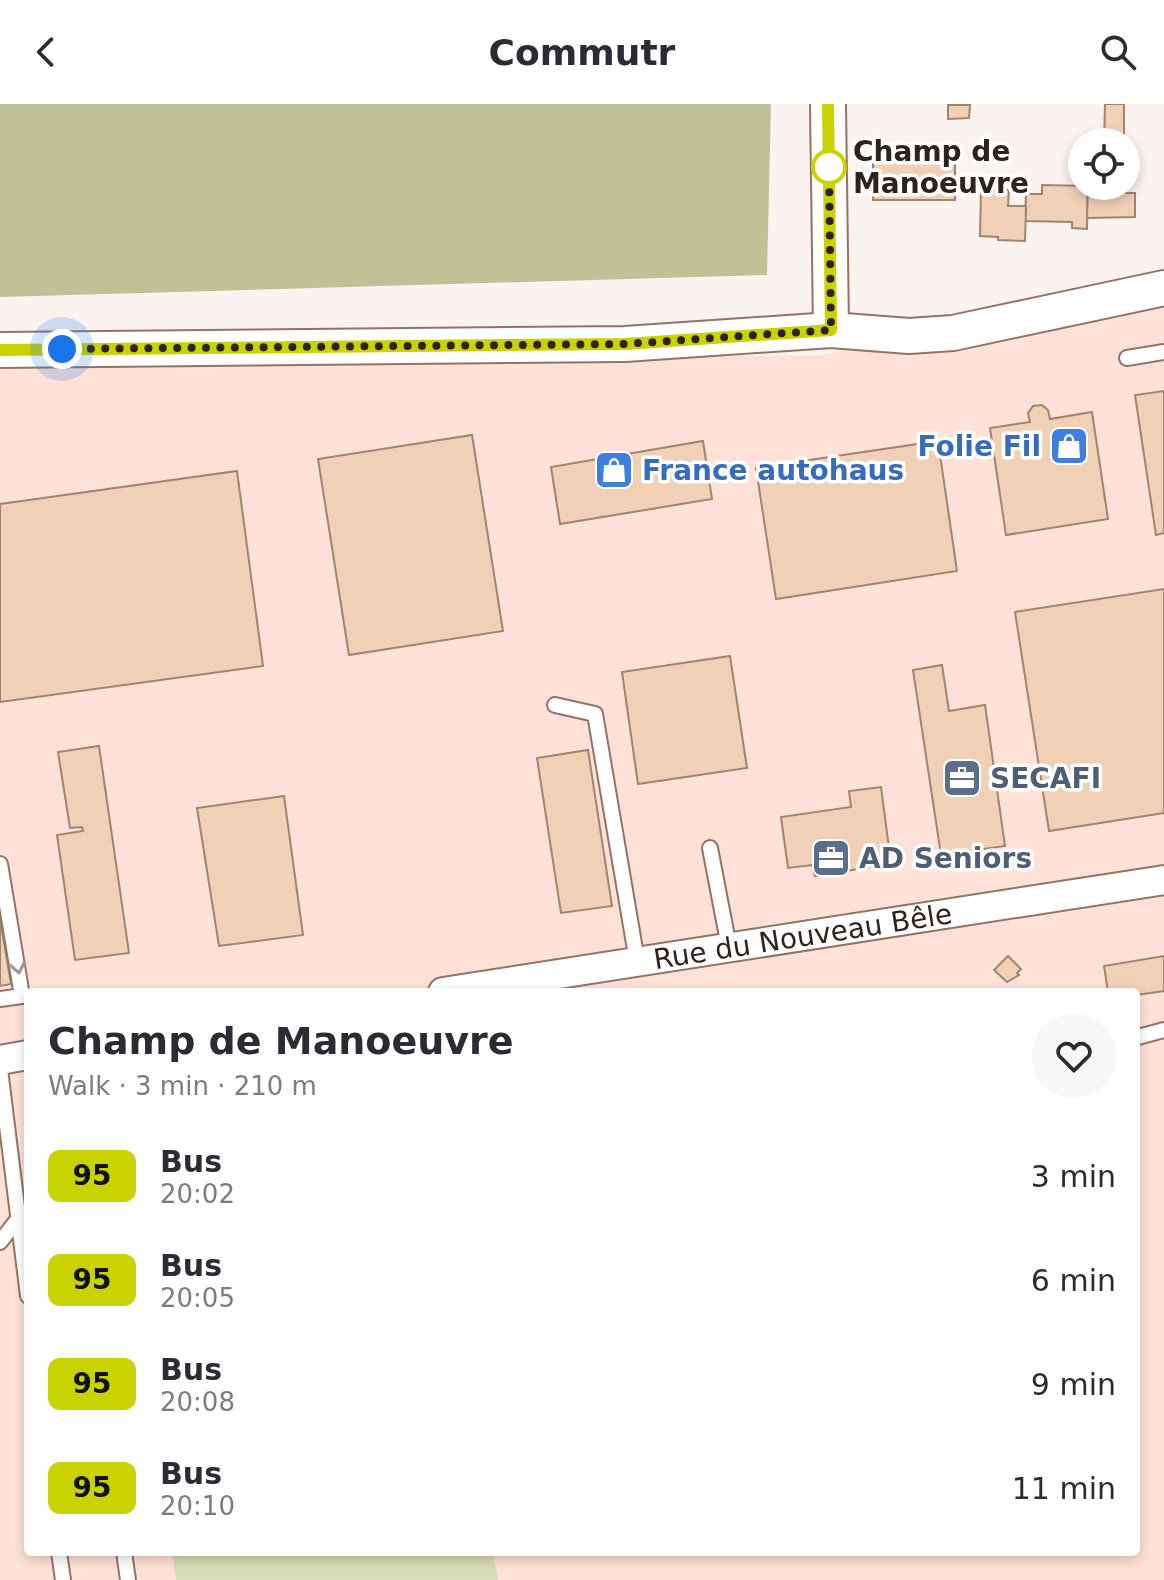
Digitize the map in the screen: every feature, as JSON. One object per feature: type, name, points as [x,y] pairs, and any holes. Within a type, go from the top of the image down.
[{"type":"street","points":[[828,104],[831,330]]},
{"type":"street","points":[[0,350],[625,344],[831,330],[909,336],[953,333],[1164,288]]},
{"type":"street","name":"Rue du Nouveau Bêle","points":[[468,988],[1164,880]]},
{"type":"street","points":[[0,1060],[24,1056]]},
{"type":"lane","points":[[1127,358],[1164,352]]},
{"type":"lane","points":[[555,705],[595,714],[637,961]]},
{"type":"lane","points":[[710,848],[729,947]]},
{"type":"lane","points":[[0,864],[22,996],[0,999]]},
{"type":"lane","points":[[1140,1036],[1164,1030]]},
{"type":"lane","points":[[0,1069],[24,1265]]},
{"type":"lane","points":[[0,1242],[18,1219]]},
{"type":"lane","points":[[60,1556],[63,1580]]},
{"type":"lane","points":[[125,1556],[128,1580]]},
{"type":"shaded area","points":[[1164,282],[1164,1580],[0,1580],[0,367],[823,355]]},
{"type":"green space","points":[[0,104],[771,104],[767,275],[0,297]]},
{"type":"green space","points":[[173,1556],[494,1556],[498,1580],[176,1580]]},
{"type":"building","points":[[1105,104],[1124,104],[1124,128],[1104,128]]},
{"type":"building","points":[[948,105],[970,105],[969,118],[948,119]]},
{"type":"building","points":[[955,158],[955,200],[873,200],[873,159]]},
{"type":"building","points":[[1042,185],[1068,186],[1068,200],[1088,200],[1087,229],[1072,228],[1072,222],[1025,221],[1026,194],[1042,194]]},
{"type":"building","points":[[981,189],[1009,190],[1008,206],[1026,206],[1025,241],[980,236]]},
{"type":"building","points":[[1088,200],[1135,200],[1135,217],[1087,218]]},
{"type":"building","points":[[1164,391],[1164,533],[1156,535],[1135,395]]},
{"type":"building","points":[[1042,405],[1048,410],[1050,419],[1092,412],[1108,519],[1006,535],[990,428],[1030,422],[1028,413],[1033,406]]},
{"type":"building","points":[[472,435],[503,631],[349,655],[318,459]]},
{"type":"building","points":[[703,441],[712,499],[560,524],[551,467]]},
{"type":"building","points":[[938,441],[957,571],[776,599],[756,468]]},
{"type":"building","points":[[237,471],[263,666],[0,702],[0,504]]},
{"type":"building","points":[[1164,589],[1164,813],[1049,831],[1015,612]]},
{"type":"building","points":[[730,656],[747,768],[638,784],[622,672]]},
{"type":"building","name":"SECAFI","points":[[942,665],[949,711],[985,705],[1005,846],[941,855],[913,670]]},
{"type":"building","points":[[99,746],[129,953],[75,960],[57,835],[83,831],[82,827],[70,828],[58,752]]},
{"type":"building","points":[[588,750],[612,906],[561,913],[537,758]]},
{"type":"building","points":[[881,787],[889,848],[876,866],[815,876],[812,865],[788,868],[781,817],[851,807],[849,791]]},
{"type":"building","points":[[284,796],[303,935],[219,946],[197,808]]},
{"type":"building","points":[[0,918],[11,984],[0,986]]},
{"type":"building","points":[[1008,956],[1021,969],[1017,973],[1019,975],[1007,982],[994,970]]},
{"type":"building","points":[[1164,956],[1164,991],[1140,994],[1140,988],[1107,988],[1104,966]]},
{"type":"bus line","name":"95","points":[[0,350],[625,344],[831,330],[828,104]]},
{"type":"place","name":"Champ de Manoeuvre","points":[[829,167]]},
{"type":"place","name":"Folie Fil","points":[[1069,446]]},
{"type":"place","name":"France autohaus","points":[[614,470]]},
{"type":"place","name":"SECAFI","points":[[962,778]]},
{"type":"place","name":"AD Seniors","points":[[831,858]]},
{"type":"route","points":[[62,349],[625,344],[831,330],[829,167]]}]
